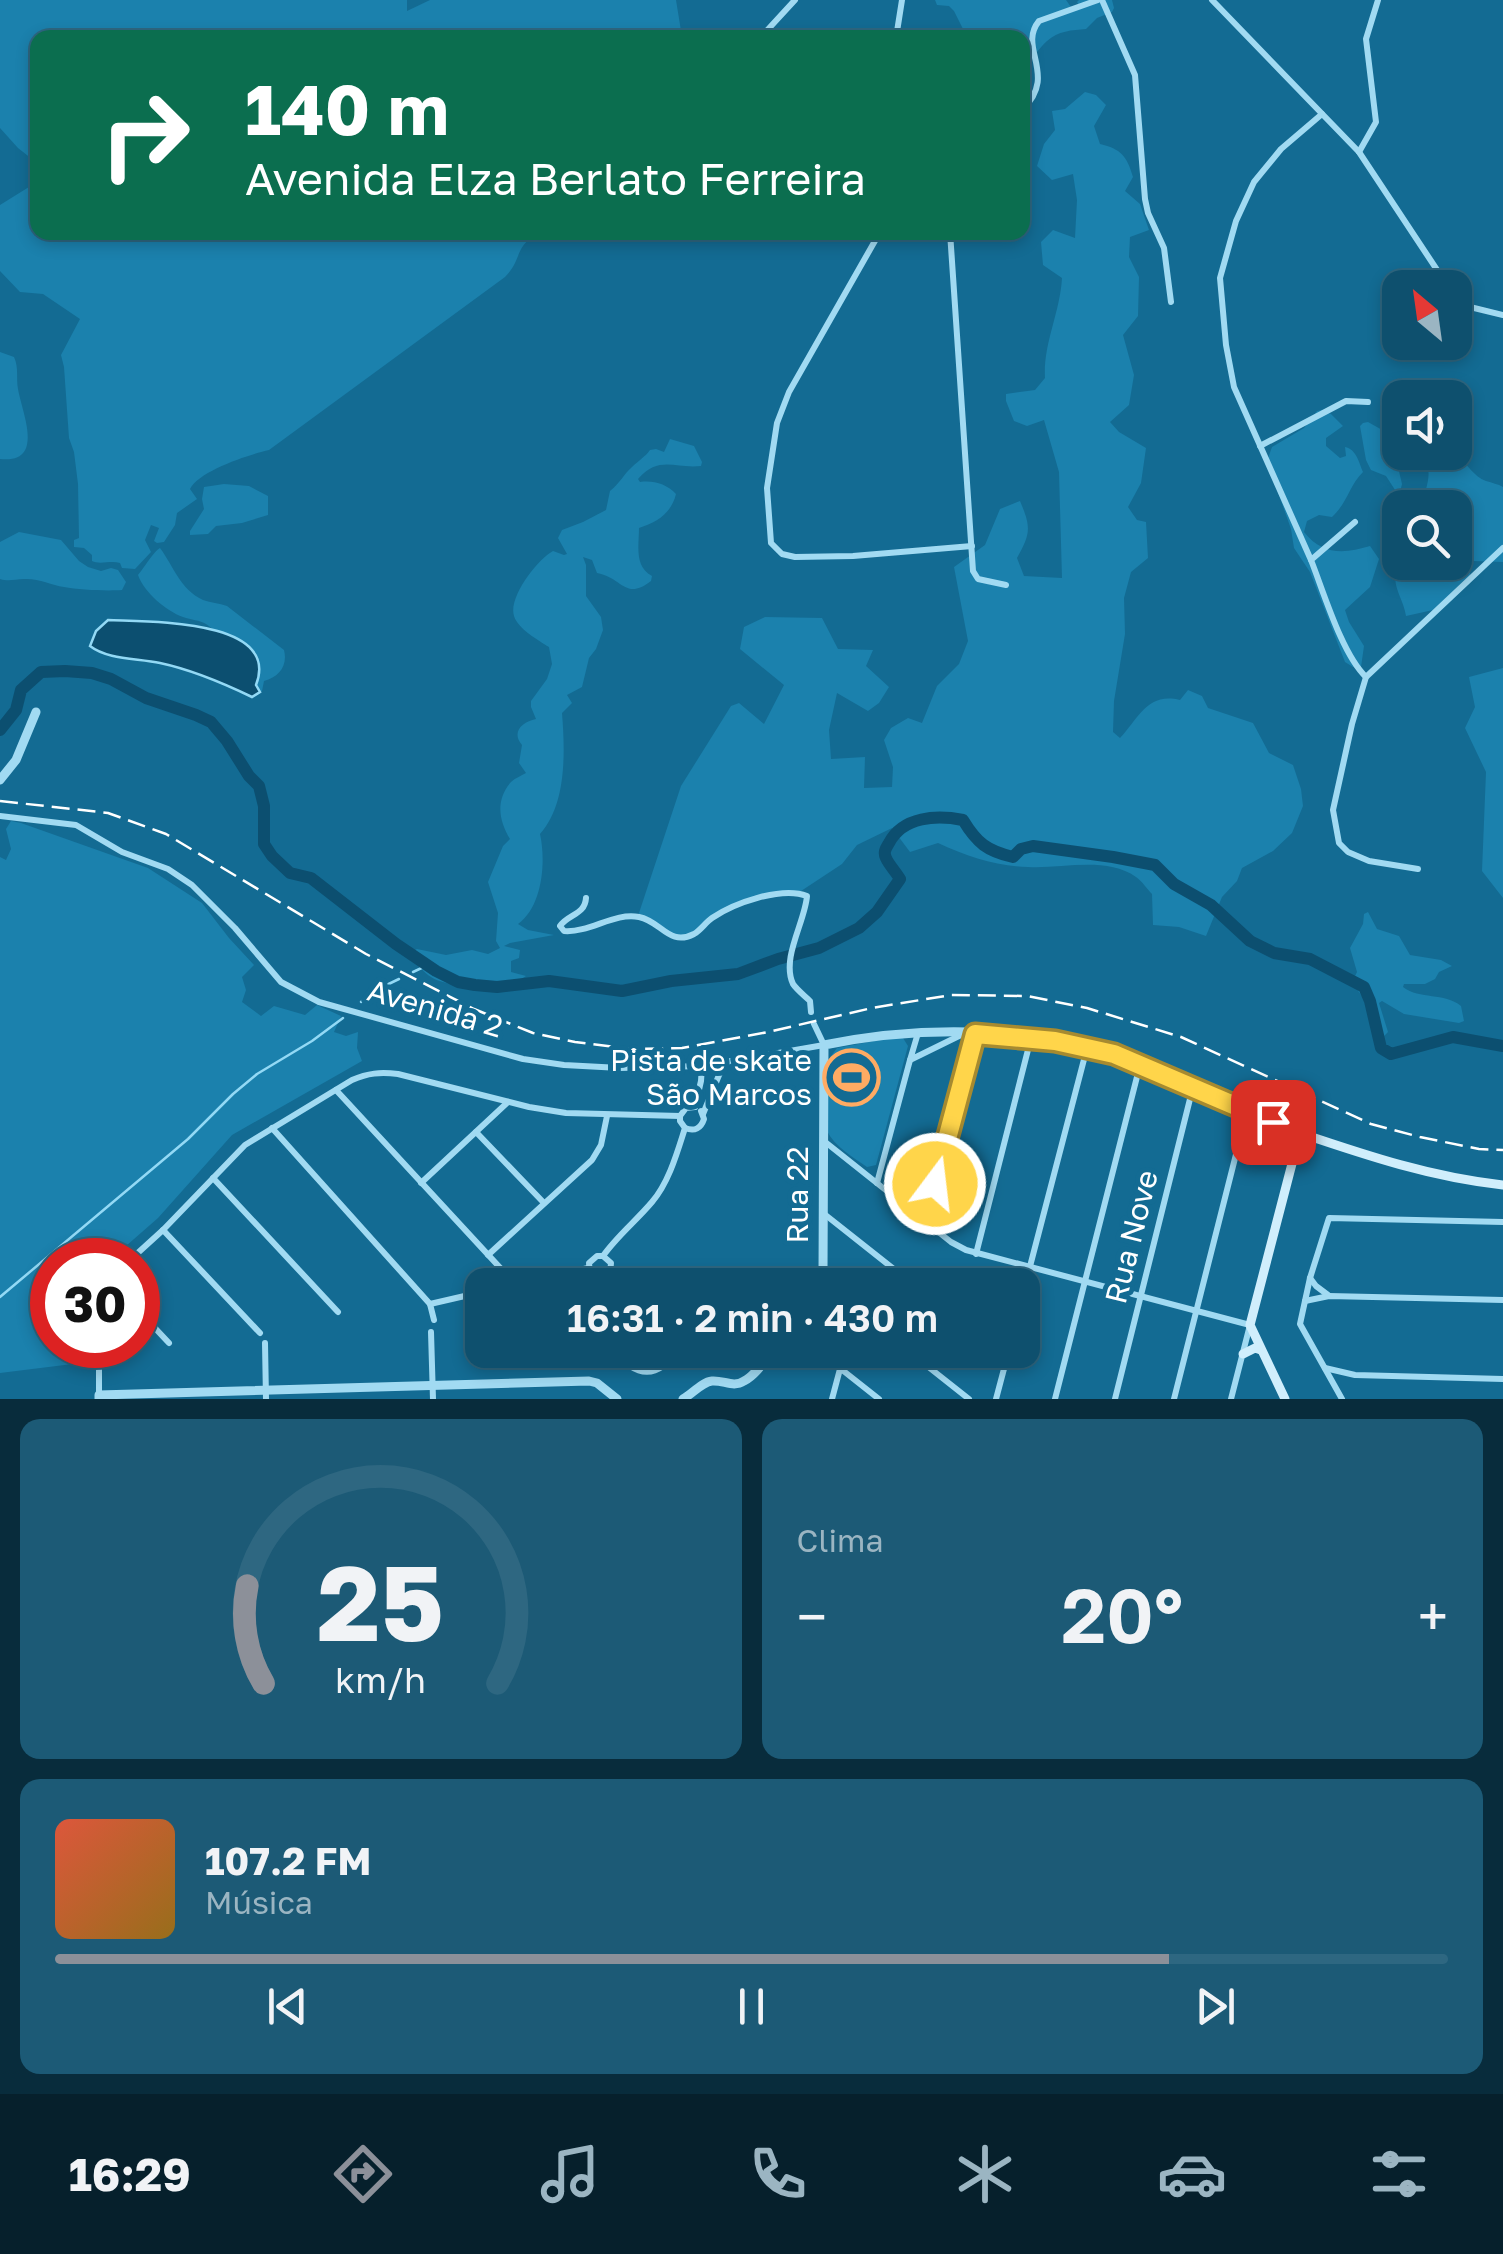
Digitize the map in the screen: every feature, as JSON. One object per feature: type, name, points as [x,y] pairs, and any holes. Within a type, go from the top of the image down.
[{"type":"main road","points":[[1285,1399],[1250,1325],[1300,1133],[1430,1174],[1503,1184]]},
{"type":"main road","points":[[1243,1354],[1255,1348],[1261,1350]]},
{"type":"street","points":[[767,30],[795,0]]},
{"type":"street","points":[[897,30],[902,0]]},
{"type":"street","points":[[1030,101],[1039,74],[1031,34],[1034,27],[1039,21],[1100,0],[1136,75],[1145,198],[1164,248],[1171,302]]},
{"type":"street","points":[[1212,0],[1359,152],[1435,270]]},
{"type":"street","points":[[1359,152],[1376,122],[1366,38],[1378,0]]},
{"type":"street","points":[[1322,114],[1281,149],[1254,182],[1236,221],[1220,278],[1234,386],[1356,668],[1366,677]]},
{"type":"street","points":[[875,240],[789,392],[778,423],[767,488],[771,543],[782,554],[796,557],[972,546]]},
{"type":"street","points":[[951,240],[975,576],[1006,585]]},
{"type":"street","points":[[1472,307],[1503,315]]},
{"type":"street","points":[[1260,446],[1344,402],[1368,402]]},
{"type":"street","points":[[1311,560],[1356,522]]},
{"type":"street","points":[[1418,869],[1368,861],[1348,852],[1338,842],[1333,810],[1336,790],[1366,677],[1503,548]]},
{"type":"street","points":[[0,780],[16,760],[36,712]]},
{"type":"street","name":"Avenida 2","points":[[0,816],[76,825],[122,852],[168,869],[192,885],[281,982],[319,1002],[523,1059],[620,1068],[702,1066],[856,1038],[918,1032],[1031,1038],[1114,1054],[1300,1133]]},
{"type":"street","points":[[586,898],[581,911],[564,920],[560,926],[564,931],[575,932],[638,916],[680,938],[696,933],[712,918],[748,901],[778,894],[807,896],[794,943],[791,977],[794,987],[810,1001],[811,1012]]},
{"type":"street","points":[[814,1024],[824,1045]]},
{"type":"street","points":[[877,1183],[918,1032]]},
{"type":"street","points":[[910,1060],[970,1034]]},
{"type":"street","points":[[925,1221],[970,1034]]},
{"type":"street","points":[[976,1254],[1031,1038]]},
{"type":"street","name":"Rua 22","points":[[823,1268],[824,1045]]},
{"type":"street","points":[[1030,1268],[1087,1048]]},
{"type":"street","points":[[703,1114],[695,1107],[686,1108],[680,1121],[690,1130],[700,1128],[724,1063]]},
{"type":"street","points":[[1055,1399],[1140,1065]]},
{"type":"street","points":[[695,1107],[702,1066]]},
{"type":"street","points":[[155,1238],[245,1145],[352,1080],[377,1072],[566,1114],[680,1116]]},
{"type":"street","name":"Rua Nove","points":[[1115,1399],[1193,1087]]},
{"type":"street","points":[[336,1090],[500,1268]]},
{"type":"street","points":[[421,1182],[508,1102]]},
{"type":"street","points":[[1174,1399],[1247,1110]]},
{"type":"street","points":[[488,1255],[592,1160],[601,1145],[607,1116]]},
{"type":"street","points":[[272,1128],[430,1304],[434,1320]]},
{"type":"street","points":[[603,1256],[664,1184],[685,1128]]},
{"type":"street","points":[[476,1132],[544,1204]]},
{"type":"street","points":[[823,1140],[952,1242],[976,1254],[1026,1268]]},
{"type":"street","points":[[213,1178],[338,1312]]},
{"type":"street","points":[[822,1212],[893,1268]]},
{"type":"street","points":[[1340,1395],[1300,1324],[1328,1218],[1503,1222]]},
{"type":"street","points":[[164,1230],[260,1333]]},
{"type":"street","points":[[588,1268],[592,1258],[603,1256],[612,1268]]},
{"type":"street","points":[[1040,1272],[1250,1325],[1231,1399]]},
{"type":"street","points":[[1310,1278],[1330,1296]]},
{"type":"street","points":[[430,1304],[465,1296]]},
{"type":"street","points":[[1304,1302],[1330,1296],[1503,1300]]},
{"type":"street","points":[[431,1332],[434,1399]]},
{"type":"street","points":[[160,1333],[169,1343]]},
{"type":"street","points":[[265,1343],[266,1394]]},
{"type":"street","points":[[98,1368],[99,1397],[588,1380],[617,1399]]},
{"type":"street","points":[[634,1368],[643,1372],[660,1368]]},
{"type":"street","points":[[685,1398],[714,1380],[740,1384],[758,1368]]},
{"type":"street","points":[[930,1368],[969,1399]]},
{"type":"street","points":[[996,1399],[1004,1368]]},
{"type":"street","points":[[1324,1368],[1355,1375],[1503,1379]]},
{"type":"street","points":[[832,1399],[840,1369],[879,1399]]},
{"type":"street","points":[[1340,1395],[1343,1382],[1355,1375]]},
{"type":"shaded area","points":[[0,0],[407,0],[407,11],[430,0],[676,0],[681,30],[30,30],[30,157],[0,128]]},
{"type":"shaded area","points":[[935,0],[1066,0],[1071,7],[1080,7],[1079,0],[1112,0],[1114,8],[1086,29],[1051,38],[1030,58],[1030,30],[964,30],[949,6],[937,5]]},
{"type":"shaded area","points":[[1085,92],[1096,95],[1106,105],[1094,126],[1100,144],[1118,151],[1125,159],[1133,177],[1125,191],[1140,204],[1149,230],[1130,237],[1129,257],[1139,277],[1138,316],[1123,335],[1134,375],[1129,405],[1110,422],[1146,448],[1141,483],[1128,507],[1137,520],[1146,522],[1148,558],[1131,572],[1124,598],[1125,634],[1113,732],[1120,738],[1152,703],[1180,700],[1188,690],[1202,696],[1208,708],[1253,723],[1269,753],[1293,765],[1303,806],[1292,833],[1273,851],[1242,868],[1237,881],[1222,897],[1206,936],[1179,927],[1153,925],[1152,894],[1124,871],[1098,865],[1005,865],[938,843],[910,852],[892,828],[857,845],[842,864],[798,893],[748,901],[712,918],[696,933],[680,938],[638,916],[681,786],[731,706],[739,703],[764,724],[784,685],[740,649],[744,627],[765,617],[822,618],[838,649],[873,650],[866,666],[889,687],[879,703],[868,711],[837,693],[829,730],[831,759],[865,757],[864,788],[892,787],[893,767],[884,740],[891,728],[908,718],[922,723],[937,686],[959,664],[968,641],[954,567],[985,545],[1000,509],[1020,501],[1024,510],[1028,530],[1017,558],[1024,576],[1062,578],[1059,472],[1044,420],[1027,426],[1014,421],[1006,394],[1035,390],[1045,378],[1062,278],[1043,265],[1041,242],[1053,230],[1075,238],[1077,200],[1073,174],[1052,180],[1037,166],[1044,144],[1055,130],[1052,111],[1065,109]]},
{"type":"shaded area","points":[[30,186],[30,240],[529,240],[505,277],[269,450],[225,465],[195,482],[190,489],[197,499],[177,513],[175,525],[164,542],[154,541],[159,528],[151,525],[145,540],[151,552],[135,569],[122,568],[120,563],[92,561],[92,555],[84,548],[74,547],[74,540],[79,538],[78,484],[61,355],[80,319],[43,294],[20,292],[0,271],[0,205]]},
{"type":"shaded area","points":[[0,352],[16,361],[28,435],[23,454],[0,459]]},
{"type":"shaded area","points":[[1322,410],[1343,426],[1326,438],[1326,446],[1340,458],[1346,456],[1345,447],[1352,450],[1363,472],[1332,517],[1319,515],[1307,521],[1304,532],[1318,545],[1334,551],[1370,546],[1379,559],[1370,587],[1345,610],[1364,646],[1361,667],[1345,662],[1310,572],[1294,548],[1267,461],[1272,447],[1304,428]]},
{"type":"shaded area","points":[[1368,422],[1382,430],[1382,470],[1399,470],[1400,490],[1395,490],[1386,476],[1371,470],[1366,460],[1360,426]]},
{"type":"shaded area","points":[[670,439],[694,446],[702,462],[701,466],[660,465],[638,479],[664,485],[676,494],[662,516],[639,528],[640,561],[652,576],[651,581],[629,589],[597,573],[592,560],[583,557],[586,596],[601,617],[603,630],[589,658],[582,687],[567,695],[572,703],[562,713],[560,793],[540,834],[541,882],[533,906],[518,924],[554,935],[504,946],[520,950],[519,958],[511,961],[511,972],[526,976],[510,984],[482,988],[434,979],[423,971],[412,956],[413,951],[446,955],[472,950],[488,954],[500,948],[496,941],[498,913],[488,882],[503,846],[510,839],[501,818],[501,803],[511,782],[526,773],[519,763],[522,745],[518,732],[526,722],[536,719],[531,701],[547,679],[552,664],[549,647],[516,621],[515,599],[532,570],[547,555],[553,551],[567,554],[558,538],[562,530],[606,510],[610,491],[650,450],[664,452]]},
{"type":"shaded area","points":[[1428,470],[1471,470],[1503,487],[1503,562],[1472,560],[1472,490],[1426,490]]},
{"type":"shaded area","points":[[249,486],[268,496],[268,515],[216,526],[208,534],[190,535],[204,509],[204,487]]},
{"type":"shaded area","points":[[19,532],[61,540],[88,567],[118,570],[126,582],[122,590],[77,589],[34,580],[0,579],[0,542]]},
{"type":"shaded area","points":[[160,548],[183,584],[195,595],[227,606],[284,650],[281,670],[264,681],[262,691],[259,693],[214,630],[170,610],[145,588],[138,575]]},
{"type":"shaded area","points":[[1396,580],[1466,580],[1433,610],[1406,616]]},
{"type":"shaded area","points":[[108,620],[178,624],[230,636],[249,647],[259,663],[256,685],[260,692],[252,697],[184,669],[97,651],[90,646],[96,631]]},
{"type":"shaded area","points":[[1503,668],[1503,898],[1482,871],[1486,772],[1465,728],[1475,707],[1469,677]]},
{"type":"shaded area","points":[[11,821],[21,823],[148,868],[202,903],[254,965],[242,977],[246,990],[242,1002],[261,1016],[274,1006],[305,1015],[317,1005],[341,1016],[334,1032],[346,1036],[358,1032],[357,1048],[362,1061],[232,1135],[135,1238],[30,1238],[30,1368],[40,1368],[0,1373],[0,857],[6,860],[11,849],[6,829]]},
{"type":"shaded area","points":[[1368,912],[1377,929],[1399,936],[1410,955],[1441,960],[1452,966],[1425,984],[1403,987],[1454,1002],[1461,1006],[1464,1021],[1404,1014],[1382,1001],[1379,1003],[1388,1032],[1382,1038],[1368,1005],[1352,982],[1357,972],[1350,948]]},
{"type":"shaded area","points":[[903,1038],[908,1046],[876,1165],[867,1167],[839,1147],[827,1131],[826,1068],[837,1048]]},
{"type":"waterway","points":[[0,730],[16,710],[21,690],[41,672],[65,671],[111,679],[146,698],[211,722],[259,786],[264,806],[264,844],[272,856],[290,873],[311,878],[396,944],[458,982],[497,987],[549,981],[622,991],[738,974],[819,948],[859,928],[877,912],[900,879],[885,854],[895,834],[921,819],[942,818],[963,820],[984,845],[1013,857],[1021,849],[1033,846],[1155,865],[1174,884],[1211,905],[1250,941],[1274,953],[1310,959],[1364,987],[1381,1048],[1391,1054],[1453,1037],[1503,1046]]},
{"type":"waterway","points":[[413,972],[428,965]]},
{"type":"waterway","points":[[361,1002],[399,979]]},
{"type":"waterway","points":[[0,1297],[188,1139],[257,1074],[343,1018]]},
{"type":"railway","points":[[0,801],[108,813],[166,834],[366,954],[474,1009],[533,1033],[632,1049],[682,1048],[951,995],[1027,996],[1087,1008],[1181,1037],[1371,1124],[1479,1149],[1503,1150]]},
{"type":"place","name":"Pista de skate São Marcos","points":[[851,1078]]},
{"type":"route","points":[[935,1184],[975,1034],[1055,1041],[1114,1054],[1273,1122]]}]
